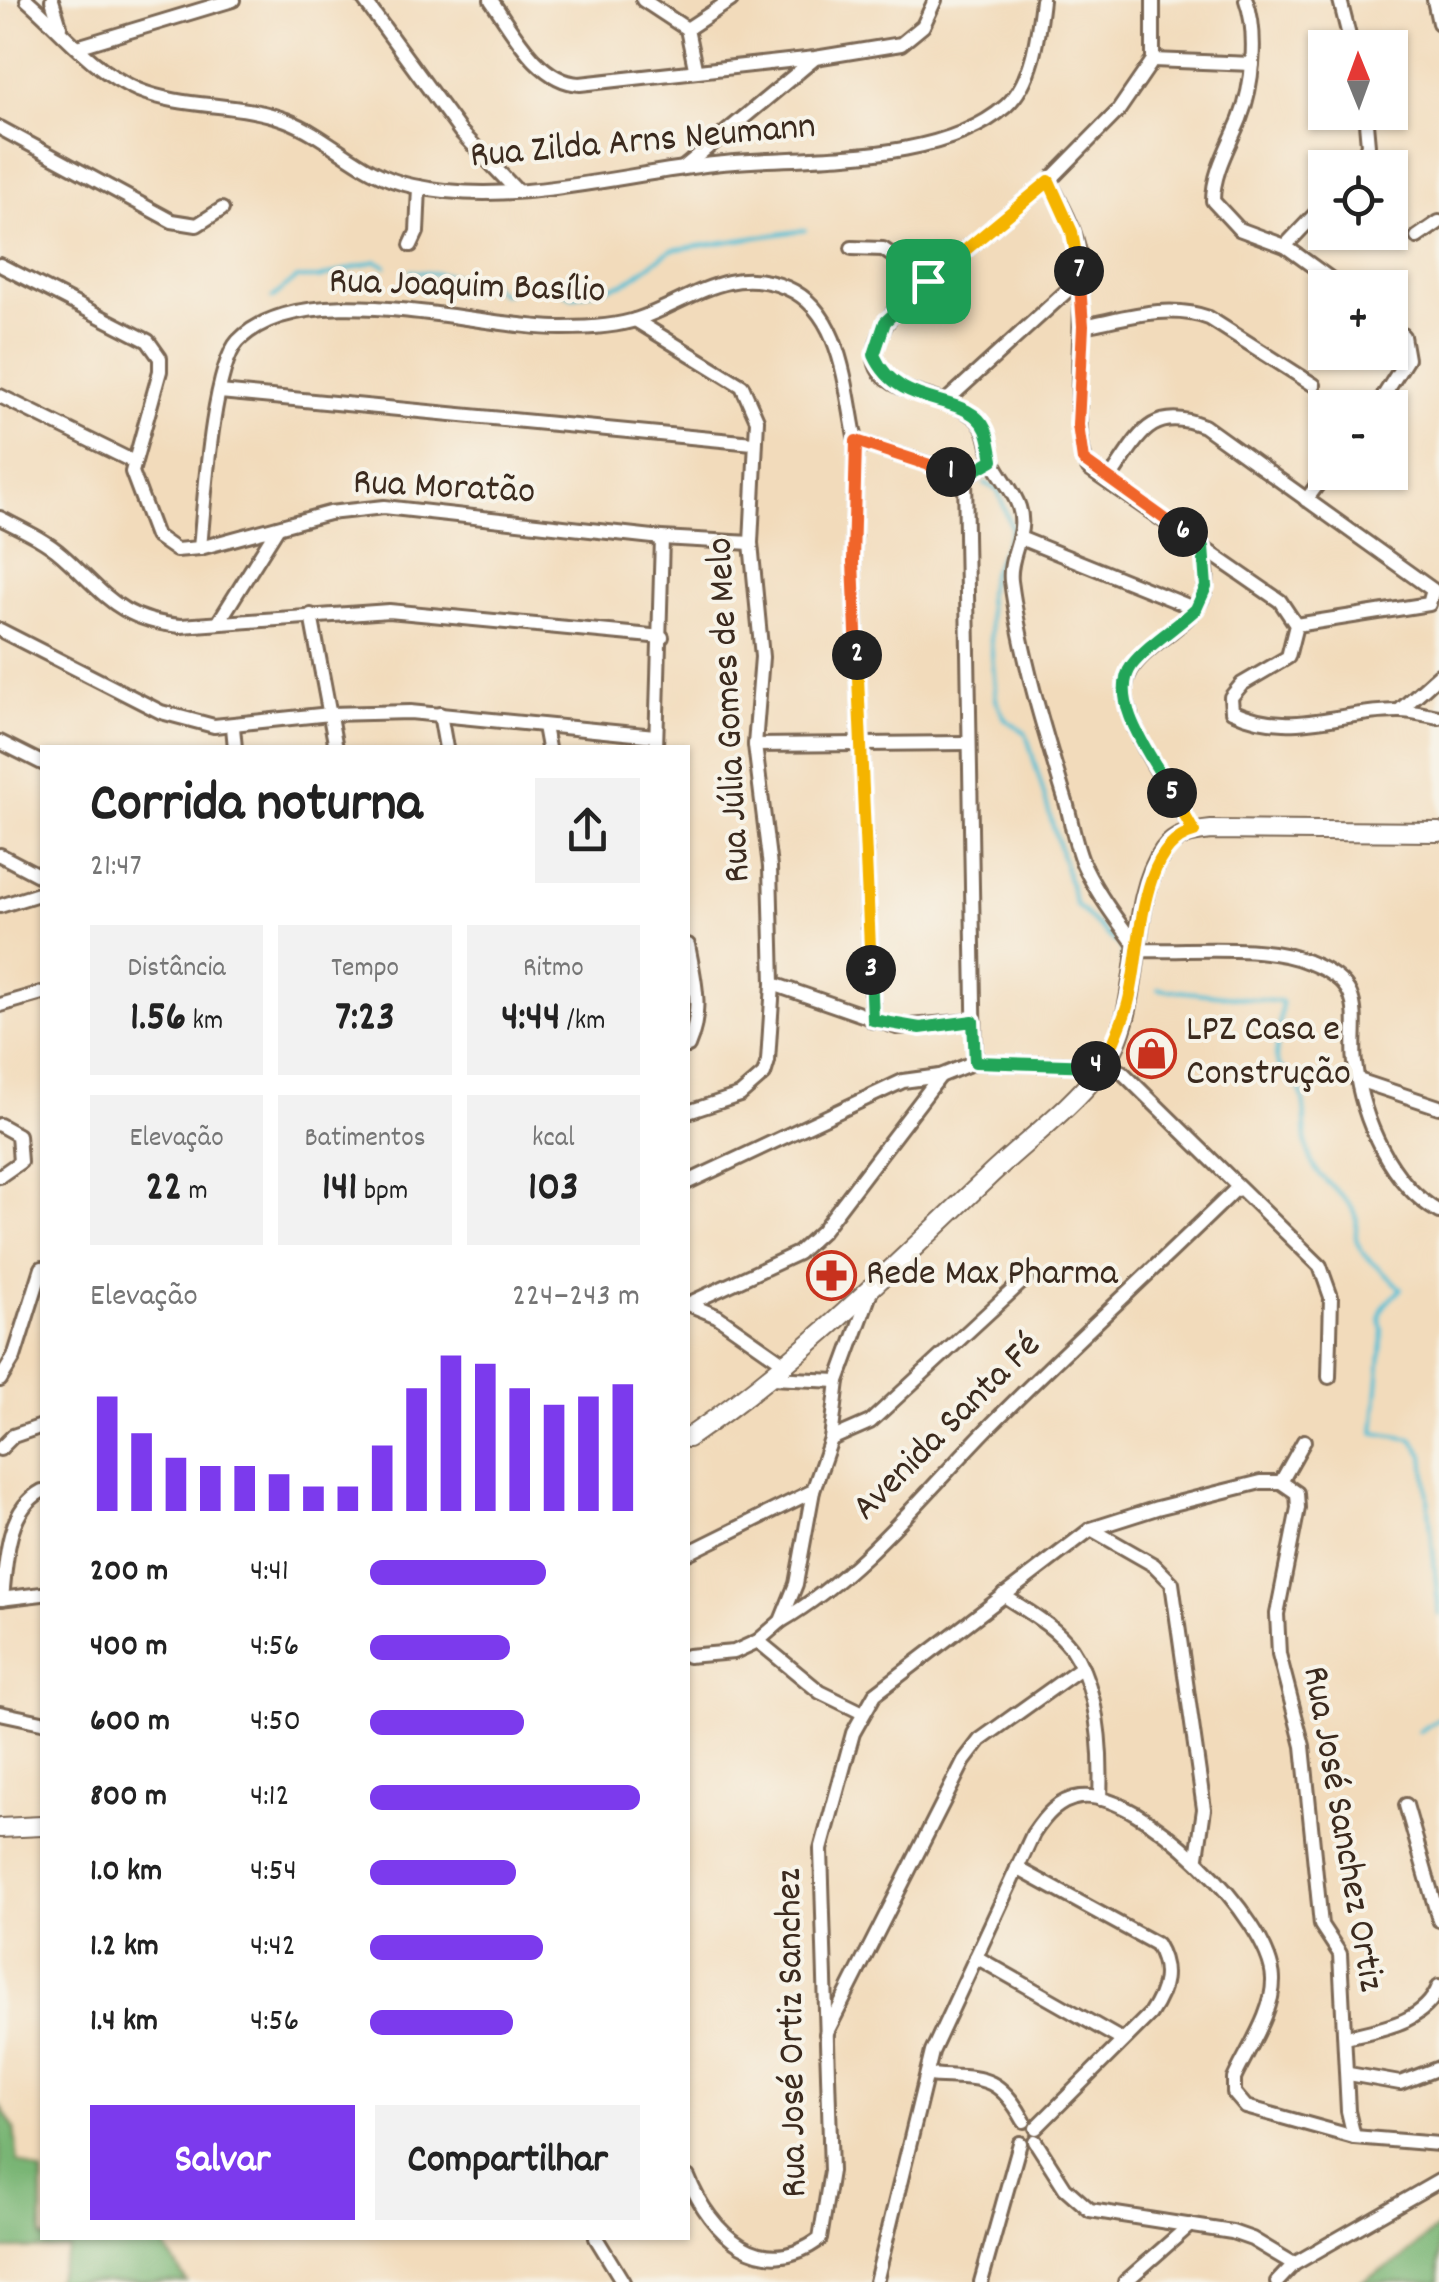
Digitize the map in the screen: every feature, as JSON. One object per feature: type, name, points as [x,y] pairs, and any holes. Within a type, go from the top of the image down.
[{"type":"main road","points":[[690,1437],[772,1378],[872,1290],[1104,1066],[1127,1008],[1144,908],[1165,848],[1194,832],[1439,832]]},
{"type":"main road","points":[[0,1828],[40,1826]]},
{"type":"street","points":[[27,0],[60,28]]},
{"type":"street","points":[[52,0],[60,28]]},
{"type":"street","points":[[76,47],[233,0]]},
{"type":"street","points":[[364,0],[460,131],[516,190]]},
{"type":"street","points":[[491,0],[542,68],[562,81],[627,80],[695,68],[815,58],[901,44],[924,26],[936,0]]},
{"type":"street","points":[[643,0],[688,29],[695,68]]},
{"type":"street","points":[[688,29],[731,0]]},
{"type":"street","name":"Rua Zilda Arns Neumann","points":[[60,28],[76,47],[113,77],[141,91],[285,119],[360,168],[419,188],[516,190],[683,168],[883,150],[967,130],[1002,109],[1020,87],[1042,0]]},
{"type":"street","points":[[1153,0],[1153,60],[1118,111],[1049,181],[928,281],[885,322],[874,355],[881,370],[908,394],[945,402],[974,416],[985,428],[993,460],[1019,506],[1020,538],[1011,564],[1015,602],[1039,711],[1078,852],[1114,916],[1139,950],[1267,953],[1305,960],[1334,975],[1349,990],[1354,1006],[1358,1080],[1394,1173],[1418,1200],[1439,1212]]},
{"type":"street","points":[[1246,0],[1252,64],[1243,113],[1213,184],[1212,201],[1240,229],[1285,246],[1319,270]]},
{"type":"street","points":[[1340,0],[1348,30]]},
{"type":"street","points":[[1434,0],[1439,23]]},
{"type":"street","points":[[683,168],[815,58]]},
{"type":"street","points":[[1153,60],[1252,64]]},
{"type":"street","points":[[0,128],[172,221],[197,225],[222,208]]},
{"type":"street","points":[[1049,181],[1077,247],[1083,326],[1079,448],[1089,469],[1280,601],[1296,625],[1288,657],[1242,684],[1231,697],[1232,711],[1260,724],[1336,721],[1399,711],[1439,717]]},
{"type":"street","points":[[411,245],[417,232],[419,188]]},
{"type":"street","points":[[1285,246],[1308,222]]},
{"type":"street","points":[[1417,237],[1439,222]]},
{"type":"street","points":[[852,248],[883,249],[928,281]]},
{"type":"street","points":[[0,265],[148,341],[156,349],[160,370],[132,461],[145,516],[156,536],[176,550],[200,548]]},
{"type":"street","name":"Rua Joaquim Basílio","points":[[200,548],[220,392],[229,354],[254,329],[336,307],[392,308],[558,329],[635,320],[707,285],[730,280],[757,280],[791,290],[828,328],[856,441],[853,562],[873,1020]]},
{"type":"street","points":[[945,402],[1079,280]]},
{"type":"street","points":[[1083,326],[1162,310],[1191,311],[1210,318],[1314,385]]},
{"type":"street","name":"Rua Júlia Gomes de Melo","points":[[635,320],[742,386],[757,420],[753,443],[752,542],[762,658],[755,745],[770,867],[773,984],[768,1060],[764,1074],[740,1095],[690,1111]]},
{"type":"street","points":[[220,392],[753,443]]},
{"type":"street","points":[[0,396],[132,461]]},
{"type":"street","points":[[1108,481],[1147,428],[1158,420],[1184,418],[1204,426],[1403,572],[1428,584],[1434,596],[1430,604],[1296,625]]},
{"type":"street","points":[[856,441],[965,476],[993,460]]},
{"type":"street","points":[[965,476],[975,1062]]},
{"type":"street","points":[[1306,500],[1314,490]]},
{"type":"street","name":"Rua Moratão","points":[[200,548],[328,513],[384,508],[662,538],[752,542]]},
{"type":"street","points":[[0,518],[60,553],[110,603],[138,618],[182,626],[312,615],[435,613],[662,638]]},
{"type":"street","points":[[218,623],[278,527]]},
{"type":"street","points":[[0,630],[160,712],[233,727],[330,714],[440,714],[656,742],[662,538]]},
{"type":"street","points":[[1020,538],[1196,609]]},
{"type":"street","points":[[1194,832],[1133,721],[1125,688],[1132,664],[1196,609],[1206,587],[1203,547]]},
{"type":"street","points":[[312,615],[335,745]]},
{"type":"street","points":[[1399,711],[1439,675]]},
{"type":"street","points":[[440,714],[445,745]]},
{"type":"street","points":[[544,726],[547,745]]},
{"type":"street","points":[[233,727],[235,745]]},
{"type":"street","points":[[755,745],[860,740],[967,742]]},
{"type":"street","points":[[0,742],[40,761]]},
{"type":"street","points":[[0,855],[40,876]]},
{"type":"street","points":[[0,906],[40,894]]},
{"type":"street","points":[[690,957],[698,1004],[690,1041]]},
{"type":"street","points":[[773,984],[873,1020],[920,1028],[973,1021]]},
{"type":"street","points":[[0,1005],[40,994]]},
{"type":"street","points":[[690,1181],[903,1081],[940,1076],[975,1062],[1104,1066],[1132,1077],[1320,1266],[1332,1297],[1329,1378]]},
{"type":"street","points":[[690,1303],[798,1253],[822,1231],[940,1076]]},
{"type":"street","points":[[1358,1080],[1439,1107]]},
{"type":"street","points":[[903,1081],[909,1118]]},
{"type":"street","points":[[0,1125],[18,1135],[22,1153],[20,1162],[0,1176]]},
{"type":"street","name":"Avenida Santa Fé","points":[[758,1641],[803,1608],[910,1512],[1022,1393],[1238,1187]]},
{"type":"street","points":[[0,1380],[14,1357],[40,1274]]},
{"type":"street","points":[[831,1439],[870,1422],[1026,1278]]},
{"type":"street","points":[[716,1290],[717,1316]]},
{"type":"street","points":[[781,1622],[796,1584],[814,1490],[831,1439],[838,1381],[872,1290]]},
{"type":"street","points":[[690,1305],[717,1316],[787,1365]]},
{"type":"street","points":[[772,1378],[838,1381]]},
{"type":"street","points":[[0,1449],[13,1436],[40,1427]]},
{"type":"street","points":[[1282,1482],[1304,1441]]},
{"type":"street","name":"Rua José Ortiz Sanchez","points":[[690,2181],[712,2224],[743,2257],[768,2270],[788,2266],[820,2239],[830,2186],[821,1850],[862,1712],[888,1683],[1091,1530],[1157,1508],[1261,1482],[1282,1482]]},
{"type":"street","name":"Rua José Sanchez Ortiz","points":[[1282,1482],[1297,1493],[1298,1508],[1281,1584],[1279,1654],[1303,1746],[1321,1926],[1340,1954],[1348,2112],[1354,2136]]},
{"type":"street","points":[[690,1552],[814,1490]]},
{"type":"street","points":[[40,1493],[23,1510],[14,1528],[1,1599],[40,1594]]},
{"type":"street","points":[[1091,1530],[1154,1565],[1172,1583],[1204,1809],[1197,1857]]},
{"type":"street","points":[[1003,1595],[1069,1645],[1082,1668],[1101,1745],[1100,1799]]},
{"type":"street","points":[[690,1656],[734,1652],[758,1641],[820,1692],[862,1712]]},
{"type":"street","points":[[826,2035],[964,1761],[980,1740],[1082,1668]]},
{"type":"street","points":[[0,1713],[40,1722]]},
{"type":"street","points":[[876,2282],[932,2052],[1046,1814],[1082,1797],[1100,1799],[1197,1857],[1238,1904],[1269,1962],[1273,1981],[1255,2037],[1234,2079],[1234,2093],[1246,2107],[1274,2118],[1354,2136],[1439,2144]]},
{"type":"street","points":[[1406,1805],[1439,1920]]},
{"type":"street","points":[[980,2282],[1020,2143],[1150,2014],[1163,1994],[1163,1956],[1156,1944],[1017,1868]]},
{"type":"street","points":[[976,1956],[1122,2040]]},
{"type":"street","points":[[1346,2038],[1392,2027],[1418,2013],[1439,1986]]},
{"type":"street","points":[[1349,2074],[1400,2083],[1439,2068]]},
{"type":"street","points":[[927,2075],[992,2082],[1008,2092],[1065,2188],[1090,2210],[1252,2239],[1294,2264]]},
{"type":"street","points":[[1020,2143],[1032,2130]]},
{"type":"street","points":[[1276,2282],[1294,2264],[1439,2181]]},
{"type":"street","points":[[1124,2282],[1190,2225]]},
{"type":"street","points":[[597,2240],[623,2282]]},
{"type":"green space","points":[[0,2106],[14,2128],[18,2161],[40,2172],[40,2240],[160,2240],[187,2282],[55,2282],[69,2249],[0,2249]]},
{"type":"green space","points":[[1439,2226],[1439,2282],[1360,2282],[1402,2259]]},
{"type":"waterway","points":[[411,271],[485,279],[501,294],[543,281],[572,297],[625,283],[671,250],[805,230]]},
{"type":"waterway","points":[[272,298],[297,278],[319,278],[376,261],[386,266]]},
{"type":"waterway","points":[[985,483],[998,491],[1012,529],[991,575],[987,596],[996,700],[1005,719],[1026,733],[1076,905],[1121,948],[1124,965]]},
{"type":"waterway","points":[[1158,989],[1282,1002],[1276,1056],[1278,1065],[1291,1077],[1303,1099],[1311,1161],[1352,1208],[1357,1217],[1356,1238],[1363,1253],[1401,1289],[1383,1307],[1380,1317],[1383,1330],[1374,1433],[1412,1439],[1424,1455],[1439,1615]]},
{"type":"waterway","points":[[1419,1732],[1439,1718]]},
{"type":"place","name":"LPZ Casa e Construção","points":[[1151,1053]]},
{"type":"place","name":"Rede Max Pharma","points":[[831,1275]]},
{"type":"route","points":[[1049,181],[1079,255],[1083,326],[1078,425],[1083,460],[1089,469],[1203,547],[1206,587],[1196,609],[1132,664],[1127,677],[1125,699],[1133,721],[1194,832],[1165,848],[1158,862],[1144,908],[1127,1008],[1104,1066],[975,1062],[973,1021],[920,1028],[873,1020],[853,562],[856,441],[965,476],[993,460],[985,428],[974,416],[945,402],[908,394],[881,370],[874,355],[878,333],[885,322],[928,281],[1049,181]]}]
